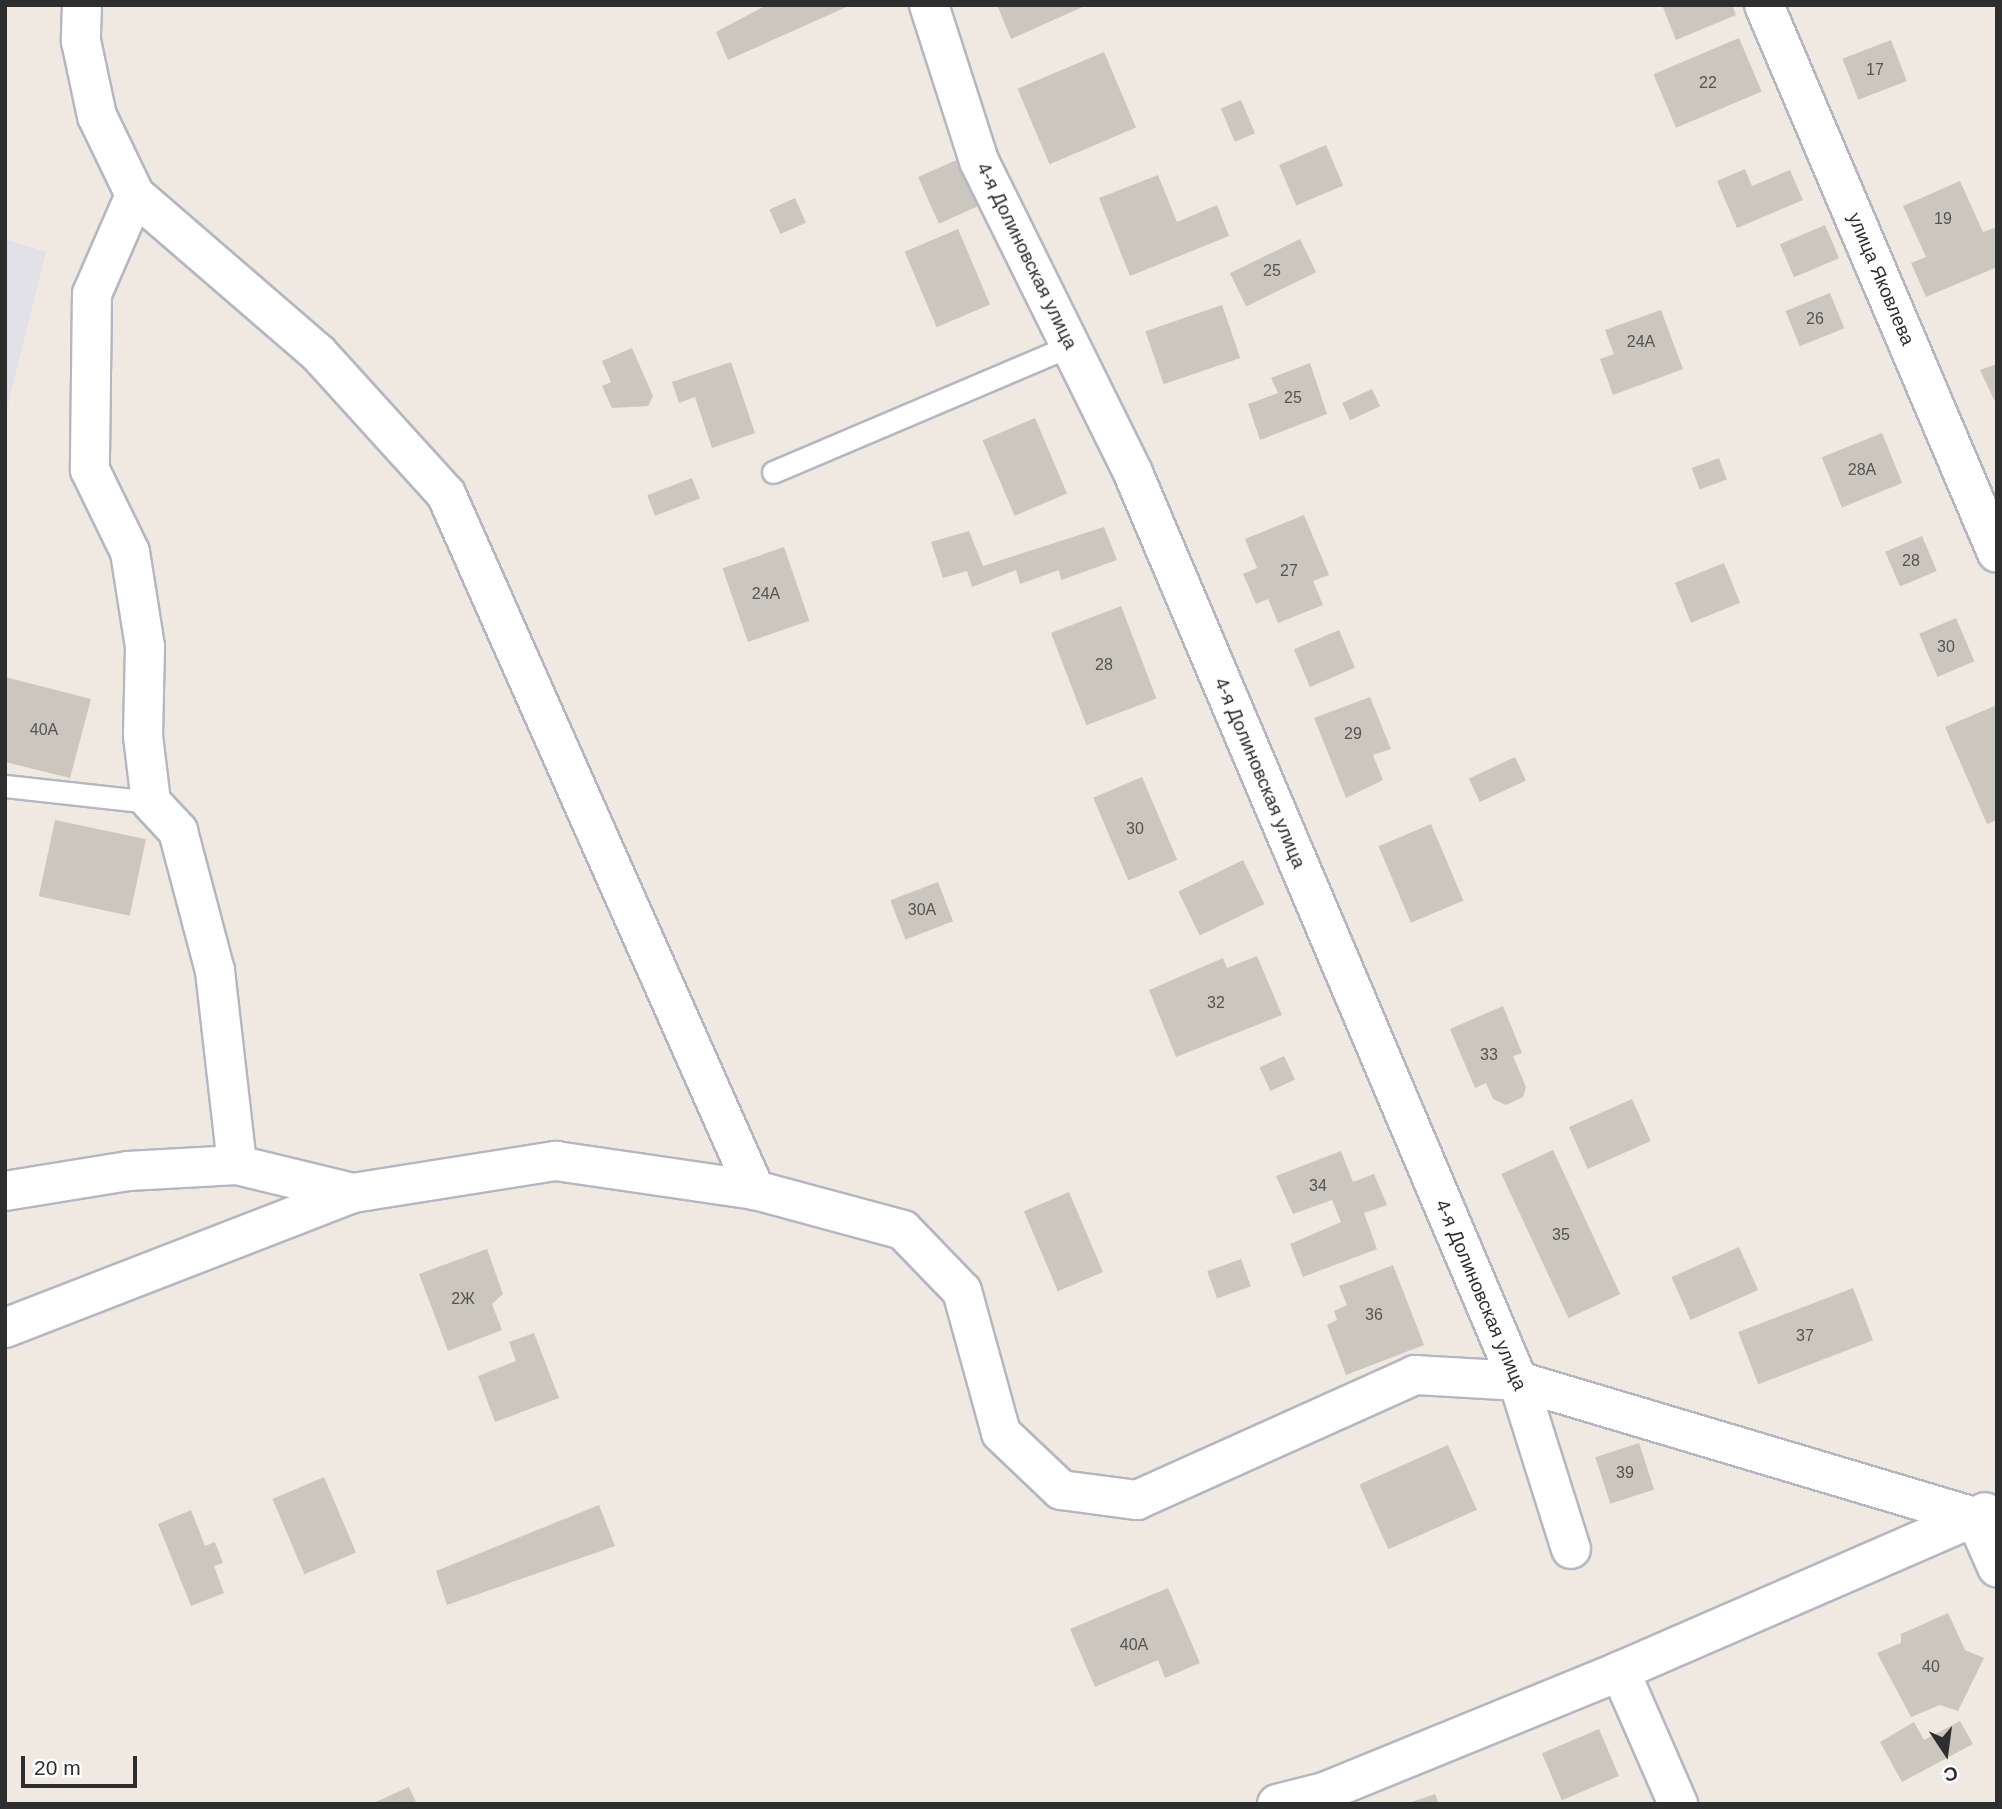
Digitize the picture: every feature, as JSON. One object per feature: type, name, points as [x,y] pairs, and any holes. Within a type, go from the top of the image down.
[{"type":"street","points":[[82,5],[81,41],[97,116],[135,195],[320,354],[446,494],[755,1190]]},
{"type":"street","name":"4-я Долиновская улица","points":[[929,5],[979,161],[1133,473],[1518,1381],[1571,1549]]},
{"type":"street","name":"улица Яковлева","points":[[1765,5],[1997,553]]},
{"type":"street","points":[[135,195],[92,294],[90,470],[130,551],[145,647],[143,736],[151,802],[178,831],[215,971],[237,1165]]},
{"type":"street","points":[[5,1328],[354,1193],[556,1161],[755,1190],[904,1230],[962,1291],[1001,1433],[1061,1490],[1137,1500],[1415,1376],[1518,1381],[1986,1512]]},
{"type":"street","points":[[5,1191],[128,1171],[237,1165],[354,1193]]},
{"type":"street","points":[[1986,1512],[1997,1567]]},
{"type":"street","points":[[1277,1804],[1326,1798],[1986,1512]]},
{"type":"street","points":[[1620,1671],[1678,1804]]},
{"type":"lane","points":[[774,472],[1070,346]]},
{"type":"lane","points":[[5,786],[151,802]]},
{"type":"shaded area","points":[[5,239],[46,252],[5,417]]},
{"type":"building","points":[[767,5],[851,5],[728,60],[716,32]]},
{"type":"building","points":[[997,5],[1087,5],[1011,39]]},
{"type":"building","points":[[1662,5],[1732,5],[1736,15],[1676,40]]},
{"type":"building","points":[[1739,38],[1762,91],[1676,128],[1653,74]]},
{"type":"building","points":[[1891,40],[1907,81],[1858,100],[1842,59]]},
{"type":"building","points":[[1104,52],[1136,127],[1050,164],[1017,89]]},
{"type":"building","points":[[1241,100],[1255,133],[1235,142],[1221,109]]},
{"type":"building","points":[[1326,145],[1343,186],[1296,205],[1279,165]]},
{"type":"building","points":[[961,158],[982,205],[939,224],[918,177]]},
{"type":"building","points":[[1745,169],[1752,186],[1790,170],[1803,200],[1737,228],[1717,181]]},
{"type":"building","points":[[1158,175],[1177,222],[1217,205],[1229,236],[1130,276],[1099,198]]},
{"type":"building","points":[[1960,181],[1983,232],[1997,227],[1997,267],[1926,297],[1911,263],[1926,257],[1903,206]]},
{"type":"building","points":[[795,198],[806,223],[780,234],[769,209]]},
{"type":"building","points":[[1825,225],[1839,258],[1794,277],[1780,244]]},
{"type":"building","points":[[958,229],[990,304],[937,327],[905,252]]},
{"type":"building","points":[[1300,239],[1316,272],[1246,306],[1230,273]]},
{"type":"building","points":[[1830,293],[1844,328],[1800,346],[1785,311]]},
{"type":"building","points":[[1222,305],[1240,358],[1164,384],[1145,331]]},
{"type":"building","points":[[1661,310],[1683,369],[1613,395],[1600,359],[1614,354],[1605,330]]},
{"type":"building","points":[[632,348],[653,396],[648,406],[612,408],[602,386],[611,382],[602,361]]},
{"type":"building","points":[[731,362],[755,433],[712,448],[695,397],[679,403],[672,382]]},
{"type":"building","points":[[1310,363],[1327,414],[1260,440],[1248,404],[1278,393],[1271,378]]},
{"type":"building","points":[[1997,364],[1997,406],[1980,370]]},
{"type":"building","points":[[1372,389],[1380,406],[1350,420],[1342,403]]},
{"type":"building","points":[[1035,418],[1067,493],[1015,516],[983,440]]},
{"type":"building","points":[[1882,433],[1902,483],[1842,507],[1822,457]]},
{"type":"building","points":[[1719,458],[1727,480],[1700,490],[1692,468]]},
{"type":"building","points":[[692,478],[700,499],[655,516],[647,495]]},
{"type":"building","points":[[1304,515],[1329,575],[1313,581],[1323,605],[1278,623],[1268,599],[1256,604],[1243,574],[1257,568],[1245,539]]},
{"type":"building","points":[[1104,527],[1117,560],[1061,580],[1059,570],[1020,584],[1016,570],[972,587],[967,571],[943,578],[931,542],[969,531],[983,566]]},
{"type":"building","points":[[1922,536],[1937,571],[1900,587],[1885,552]]},
{"type":"building","points":[[784,547],[809,621],[748,642],[723,568]]},
{"type":"building","points":[[1724,563],[1740,603],[1691,623],[1675,583]]},
{"type":"building","points":[[1121,606],[1156,698],[1086,725],[1051,633]]},
{"type":"building","points":[[1956,618],[1974,661],[1938,677],[1919,634]]},
{"type":"building","points":[[1339,630],[1355,668],[1310,687],[1294,649]]},
{"type":"building","points":[[5,677],[91,699],[70,778],[5,762]]},
{"type":"building","points":[[1370,697],[1391,749],[1373,755],[1383,780],[1346,798],[1314,718]]},
{"type":"building","points":[[1997,705],[1997,820],[1987,824],[1945,727]]},
{"type":"building","points":[[1515,757],[1526,781],[1480,802],[1469,779]]},
{"type":"building","points":[[1142,777],[1177,860],[1128,881],[1093,798]]},
{"type":"building","points":[[55,820],[146,839],[130,916],[39,896]]},
{"type":"building","points":[[1431,824],[1463,900],[1411,923],[1379,846]]},
{"type":"building","points":[[1243,860],[1264,904],[1200,936],[1178,892]]},
{"type":"building","points":[[938,882],[953,921],[905,939],[890,900]]},
{"type":"building","points":[[1257,956],[1282,1015],[1176,1057],[1149,990],[1223,958],[1227,968]]},
{"type":"building","points":[[1503,1006],[1522,1053],[1513,1056],[1526,1087],[1523,1097],[1506,1105],[1493,1099],[1486,1083],[1475,1088],[1450,1029]]},
{"type":"building","points":[[1284,1056],[1295,1080],[1271,1091],[1260,1067]]},
{"type":"building","points":[[1632,1099],[1651,1141],[1588,1169],[1569,1127]]},
{"type":"building","points":[[1553,1150],[1620,1294],[1569,1318],[1501,1174]]},
{"type":"building","points":[[1341,1151],[1353,1182],[1374,1174],[1387,1205],[1364,1213],[1377,1249],[1303,1277],[1290,1244],[1341,1222],[1332,1200],[1293,1214],[1276,1176]]},
{"type":"building","points":[[1069,1192],[1103,1272],[1058,1291],[1024,1211]]},
{"type":"building","points":[[1739,1247],[1758,1290],[1691,1320],[1671,1277]]},
{"type":"building","points":[[487,1249],[503,1294],[492,1304],[502,1330],[448,1351],[419,1274]]},
{"type":"building","points":[[1241,1259],[1251,1286],[1217,1299],[1207,1271]]},
{"type":"building","points":[[1393,1265],[1424,1345],[1346,1375],[1327,1325],[1337,1320],[1334,1311],[1347,1305],[1339,1286]]},
{"type":"building","points":[[1853,1288],[1873,1340],[1758,1384],[1738,1332]]},
{"type":"building","points":[[534,1333],[559,1398],[495,1422],[478,1376],[516,1361],[509,1342]]},
{"type":"building","points":[[1639,1443],[1654,1490],[1610,1504],[1595,1457]]},
{"type":"building","points":[[1448,1445],[1477,1510],[1388,1549],[1359,1484]]},
{"type":"building","points":[[324,1477],[356,1552],[304,1574],[272,1499]]},
{"type":"building","points":[[599,1505],[615,1546],[447,1605],[436,1571]]},
{"type":"building","points":[[191,1510],[205,1546],[215,1542],[223,1563],[214,1566],[224,1593],[191,1606],[158,1524]]},
{"type":"building","points":[[1168,1588],[1200,1663],[1165,1678],[1158,1660],[1095,1687],[1070,1629]]},
{"type":"building","points":[[1948,1613],[1965,1650],[1984,1658],[1958,1711],[1940,1705],[1911,1717],[1877,1653],[1901,1643],[1901,1634]]},
{"type":"building","points":[[1960,1721],[1973,1744],[1902,1782],[1880,1742],[1914,1722],[1924,1740]]},
{"type":"building","points":[[1599,1729],[1619,1776],[1562,1800],[1542,1753]]},
{"type":"building","points":[[409,1787],[417,1804],[371,1804]]},
{"type":"building","points":[[1435,1794],[1439,1804],[1409,1804],[1409,1803]]}]
